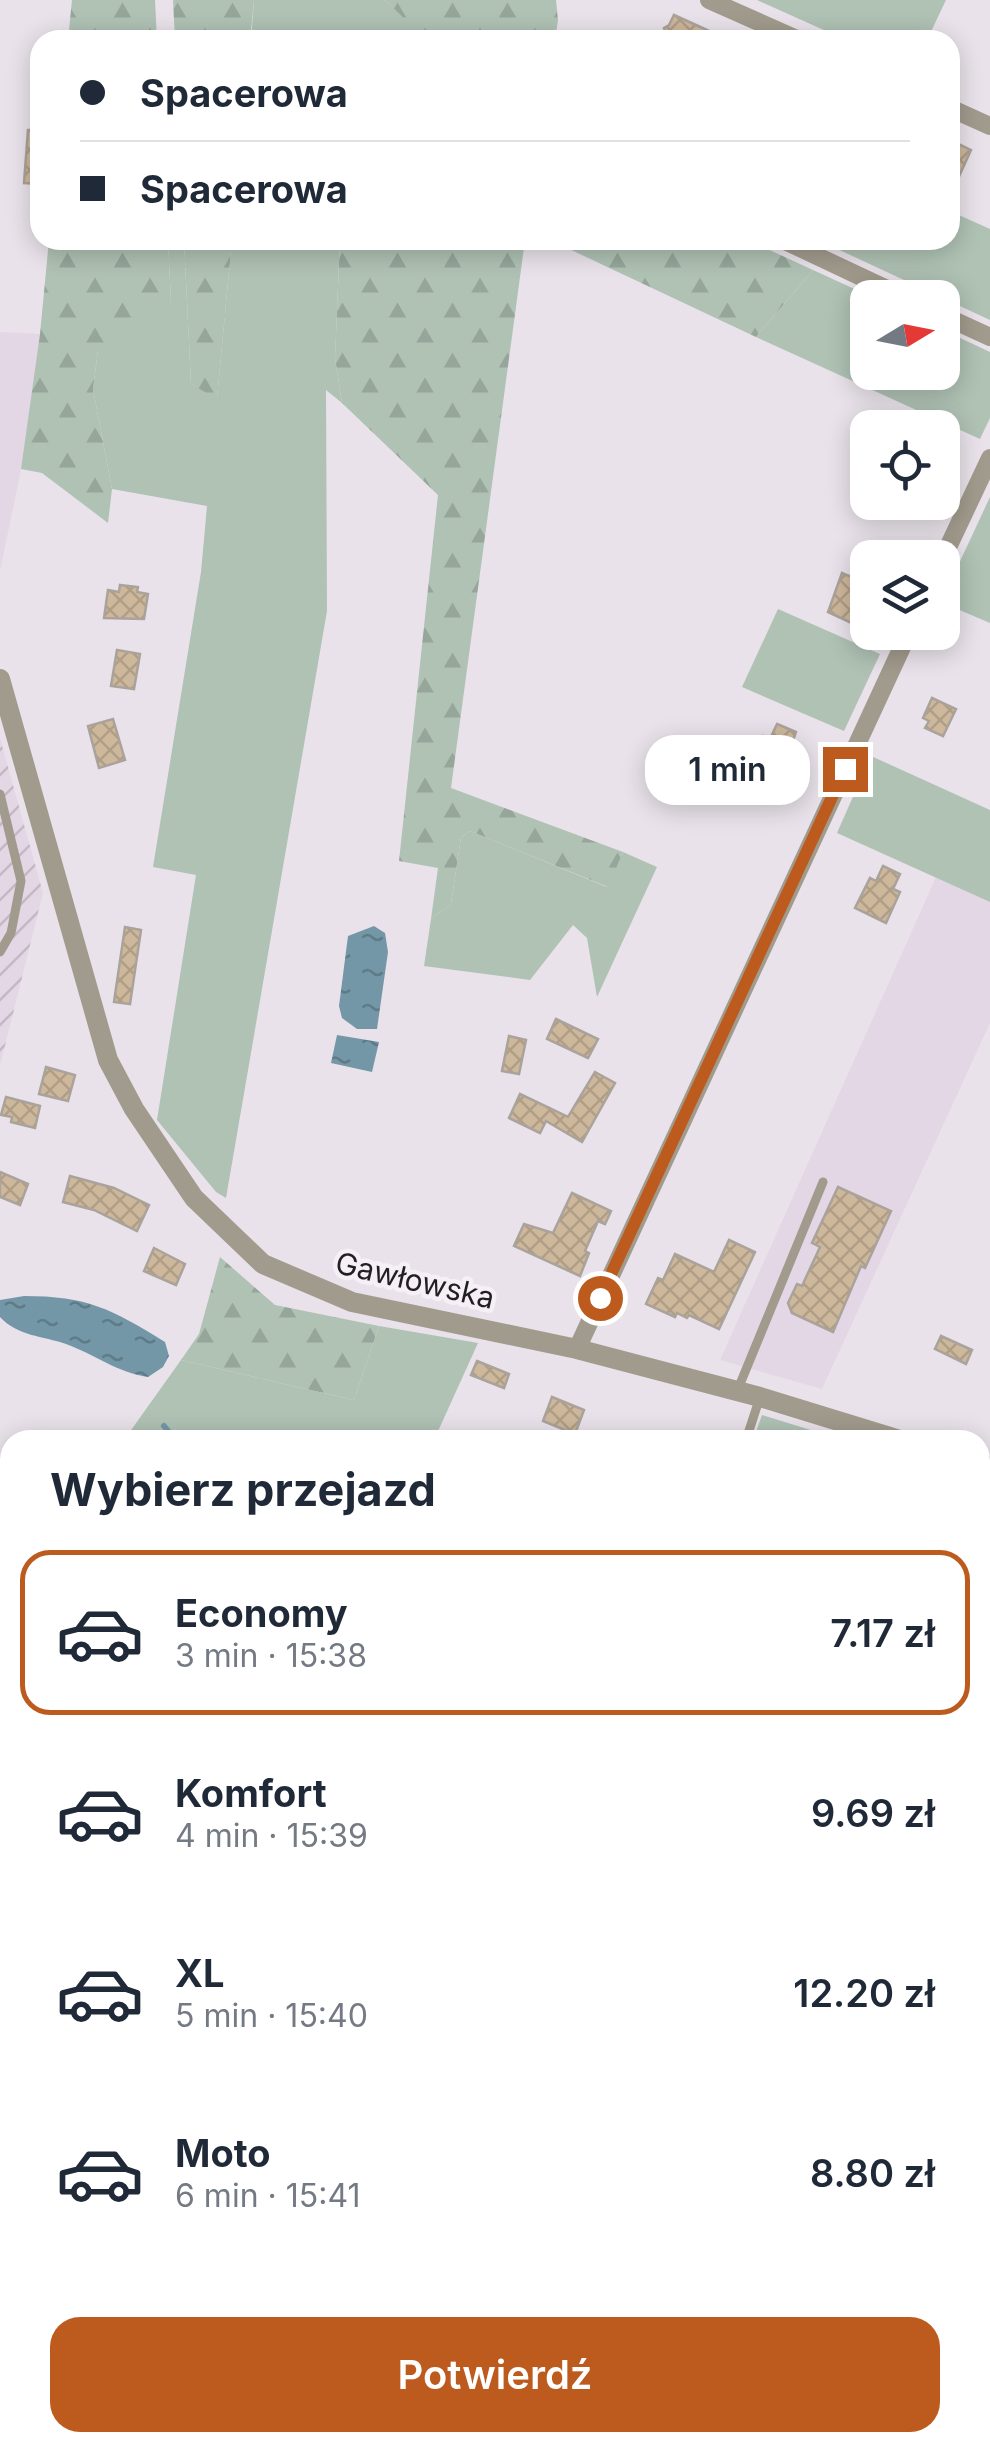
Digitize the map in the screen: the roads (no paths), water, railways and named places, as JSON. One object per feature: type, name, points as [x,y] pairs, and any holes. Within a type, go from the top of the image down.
[{"type":"street","points":[[709,0],[776,30]]},
{"type":"street","points":[[960,112],[990,126]]},
{"type":"street","points":[[804,250],[868,280]]},
{"type":"street","points":[[960,323],[990,337]]},
{"type":"street","points":[[951,540],[990,458]]},
{"type":"street","points":[[577,1349],[901,650]]},
{"type":"street","name":"Gawłowska","points":[[0,678],[108,1060],[134,1108],[194,1198],[263,1264],[352,1302],[577,1349],[867,1430]]},
{"type":"lane","points":[[0,794],[21,881],[11,933],[0,952]]},
{"type":"lane","points":[[737,1392],[776,1288],[823,1182]]},
{"type":"lane","points":[[749,1430],[760,1398]]},
{"type":"water","points":[[374,926],[385,933],[388,952],[377,1029],[357,1029],[342,1018],[339,1006],[348,936]]},
{"type":"water","points":[[337,1035],[379,1042],[372,1072],[331,1063]]},
{"type":"water","points":[[24,1296],[82,1302],[114,1313],[165,1342],[169,1356],[163,1367],[148,1377],[126,1372],[66,1344],[22,1332],[0,1317],[0,1300]]},
{"type":"waterway","points":[[164,1426],[167,1430]]}]
